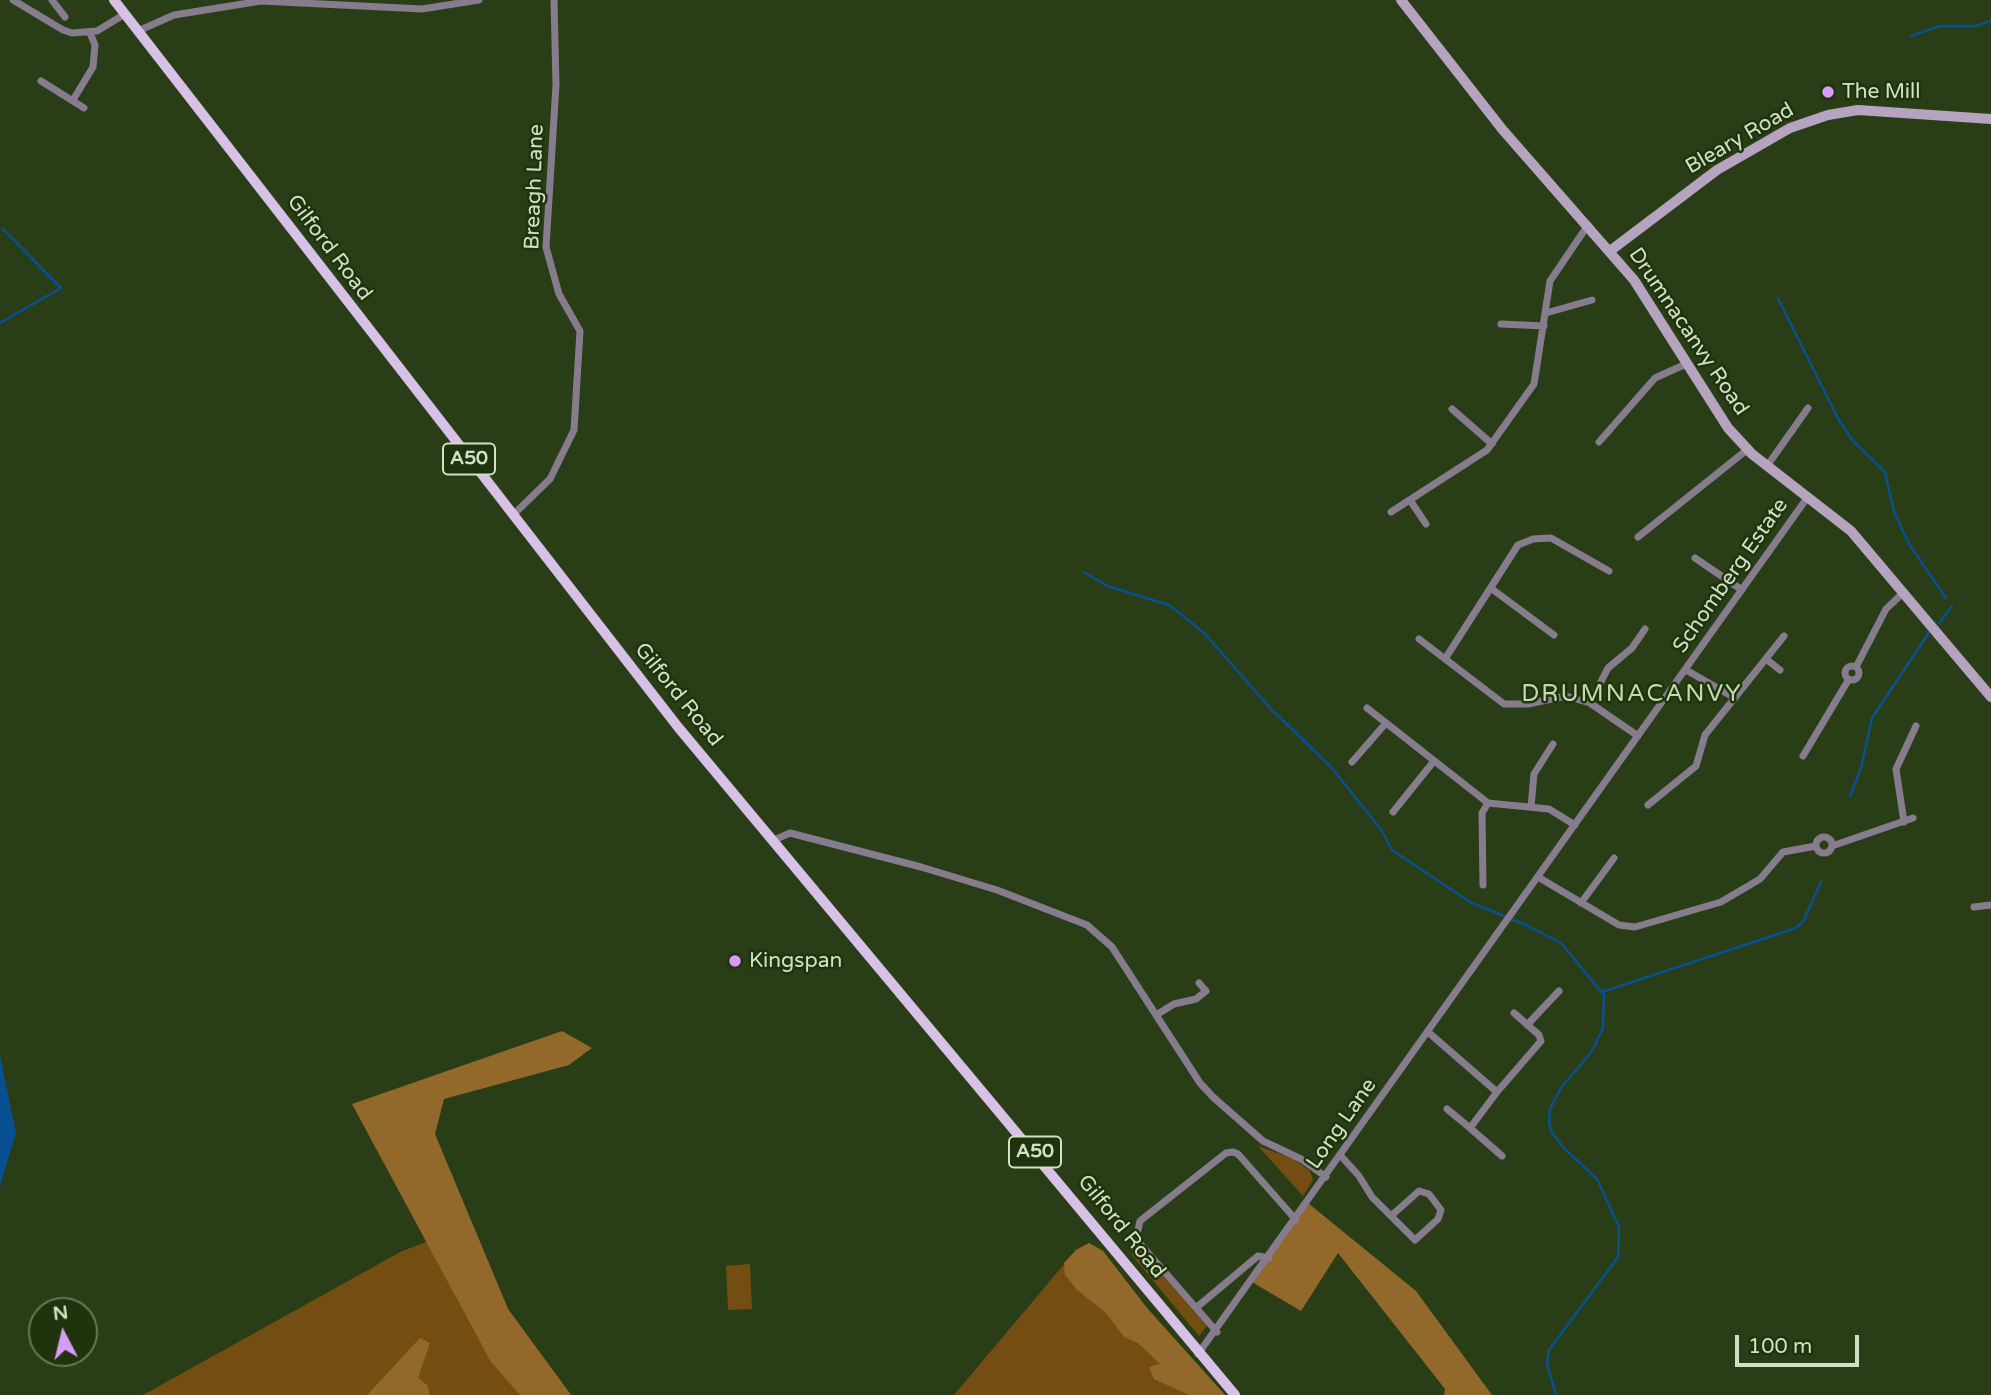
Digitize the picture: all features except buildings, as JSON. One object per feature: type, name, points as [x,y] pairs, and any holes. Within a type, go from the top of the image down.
[{"type":"main road","name":"Gilford Road","points":[[114,0],[678,727],[1036,1153],[1198,1354],[1235,1395]]},
{"type":"main road","name":"Drumnacanvy Road","points":[[1401,0],[1479,101],[1588,225],[1653,306],[1707,400],[1748,449],[1807,498],[1836,517],[1904,592],[1991,697]]},
{"type":"main road","name":"Bleary Road","points":[[1610,251],[1717,170],[1802,124],[1828,115],[1858,110],[1991,119]]},
{"type":"street","points":[[13,0],[63,30],[90,33],[125,14]]},
{"type":"street","points":[[52,0],[65,17]]},
{"type":"street","points":[[138,31],[174,15],[261,1],[374,3],[422,9],[479,0]]},
{"type":"street","name":"Breagh Lane","points":[[513,515],[550,479],[574,430],[580,331],[559,294],[546,247],[556,85],[554,0]]},
{"type":"street","points":[[73,100],[93,67],[95,45],[90,33]]},
{"type":"street","points":[[41,81],[84,107]]},
{"type":"street","points":[[1391,512],[1487,450],[1534,384],[1550,281],[1588,225]]},
{"type":"street","points":[[1546,313],[1592,300]]},
{"type":"street","points":[[1502,324],[1544,326]]},
{"type":"street","points":[[1599,442],[1655,378],[1686,364]]},
{"type":"street","points":[[1767,466],[1808,408]]},
{"type":"street","points":[[1452,409],[1492,444]]},
{"type":"street","points":[[1638,537],[1748,449]]},
{"type":"street","name":"Schomberg Estate","points":[[1513,914],[1807,498]]},
{"type":"street","points":[[1410,500],[1426,524]]},
{"type":"street","points":[[1445,659],[1518,545],[1533,539],[1551,538],[1609,571]]},
{"type":"street","points":[[1695,558],[1742,590]]},
{"type":"street","points":[[1492,589],[1554,635]]},
{"type":"street","points":[[1803,755],[1849,679],[1859,675],[1856,667],[1886,609],[1904,592]]},
{"type":"street","points":[[1590,703],[1608,668],[1632,648],[1645,629]]},
{"type":"street","points":[[1647,805],[1696,766],[1705,735],[1784,636]]},
{"type":"street","points":[[1419,639],[1504,704],[1528,704],[1566,696],[1590,703],[1638,736]]},
{"type":"street","points":[[1766,659],[1780,670]]},
{"type":"street","points":[[1686,670],[1735,698]]},
{"type":"street","points":[[1367,708],[1488,803],[1549,809],[1576,825]]},
{"type":"street","points":[[1352,762],[1386,723]]},
{"type":"street","points":[[1904,822],[1896,769],[1916,726]]},
{"type":"street","points":[[1531,807],[1534,774],[1553,744]]},
{"type":"street","points":[[1393,811],[1434,761]]},
{"type":"street","points":[[1483,885],[1482,813],[1488,803]]},
{"type":"street","points":[[1832,846],[1913,818]]},
{"type":"street","points":[[772,841],[790,833],[921,867],[997,890],[1087,925],[1112,947],[1200,1083],[1213,1097],[1263,1141],[1301,1159],[1326,1177]]},
{"type":"street","points":[[1824,837],[1831,841],[1832,846],[1830,851],[1823,853],[1816,846],[1819,839],[1824,837]]},
{"type":"street","points":[[1538,877],[1619,925],[1647,925],[1721,902],[1760,879],[1783,852],[1816,846]]},
{"type":"street","points":[[1581,903],[1614,858]]},
{"type":"street","points":[[1974,907],[1991,905]]},
{"type":"street","name":"Long Lane","points":[[1198,1354],[1217,1332],[1513,914]]},
{"type":"street","points":[[1199,983],[1214,998]]},
{"type":"street","points":[[1156,1015],[1174,1004],[1196,999],[1206,991]]},
{"type":"street","points":[[1527,1025],[1559,991]]},
{"type":"street","points":[[1470,1128],[1497,1092],[1541,1044],[1539,1035],[1514,1013]]},
{"type":"street","points":[[1428,1032],[1497,1092]]},
{"type":"street","points":[[1447,1109],[1502,1156]]},
{"type":"street","points":[[1217,1332],[1136,1239],[1140,1222],[1226,1153],[1233,1152],[1238,1154],[1296,1220]]},
{"type":"street","points":[[1341,1156],[1372,1197],[1391,1216],[1415,1240],[1441,1215],[1439,1206],[1424,1191],[1415,1193],[1391,1216]]},
{"type":"street","points":[[1197,1307],[1258,1256],[1269,1258]]},
{"type":"shaded area","points":[[562,1031],[592,1048],[569,1065],[444,1099],[435,1134],[508,1309],[571,1395],[520,1395],[491,1362],[352,1104]]},
{"type":"shaded area","points":[[1258,1146],[1294,1159],[1310,1171],[1313,1180],[1303,1196]]},
{"type":"shaded area","points":[[1308,1203],[1416,1291],[1492,1395],[1444,1395],[1445,1389],[1338,1253],[1301,1311],[1252,1282]]},
{"type":"shaded area","points":[[473,1225],[508,1309],[571,1395],[143,1395],[402,1251]]},
{"type":"shaded area","points":[[1089,1243],[1103,1251],[1147,1308],[1225,1395],[954,1395],[1076,1250]]},
{"type":"shaded area","points":[[1089,1243],[1103,1251],[1147,1308],[1225,1395],[1189,1395],[1154,1379],[1149,1367],[1160,1364],[1138,1343],[1124,1337],[1106,1313],[1077,1290],[1065,1275],[1064,1263],[1076,1250]]},
{"type":"shaded area","points":[[1139,1247],[1207,1326],[1199,1336],[1131,1254]]},
{"type":"shaded area","points":[[750,1264],[752,1309],[728,1310],[726,1266]]},
{"type":"shaded area","points":[[420,1338],[430,1343],[418,1378],[427,1385],[430,1395],[367,1395]]},
{"type":"water","points":[[0,1056],[16,1133],[0,1186]]},
{"type":"waterway","points":[[1911,36],[1940,26],[1976,26],[1991,21]]},
{"type":"waterway","points":[[0,323],[61,288],[3,229]]},
{"type":"waterway","points":[[1778,298],[1839,420],[1853,441],[1885,472],[1894,512],[1909,544],[1946,598]]},
{"type":"waterway","points":[[1084,572],[1107,586],[1169,605],[1186,618],[1206,635],[1270,708],[1331,767],[1382,831],[1392,850],[1470,902],[1561,943],[1604,995],[1603,1028],[1592,1051],[1561,1088],[1550,1109],[1549,1122],[1552,1133],[1564,1148],[1597,1179],[1619,1227],[1618,1257],[1549,1350],[1547,1364],[1556,1395]]},
{"type":"waterway","points":[[1939,623],[1952,606]]},
{"type":"waterway","points":[[1850,796],[1861,768],[1872,718],[1930,631]]},
{"type":"waterway","points":[[1602,992],[1796,928],[1803,922],[1821,882]]},
{"type":"place","name":"The Mill","points":[[1828,92]]},
{"type":"place","name":"Kingspan","points":[[735,961]]},
{"type":"district","name":"DRUMNACANVY","points":[[1632,695]]}]
